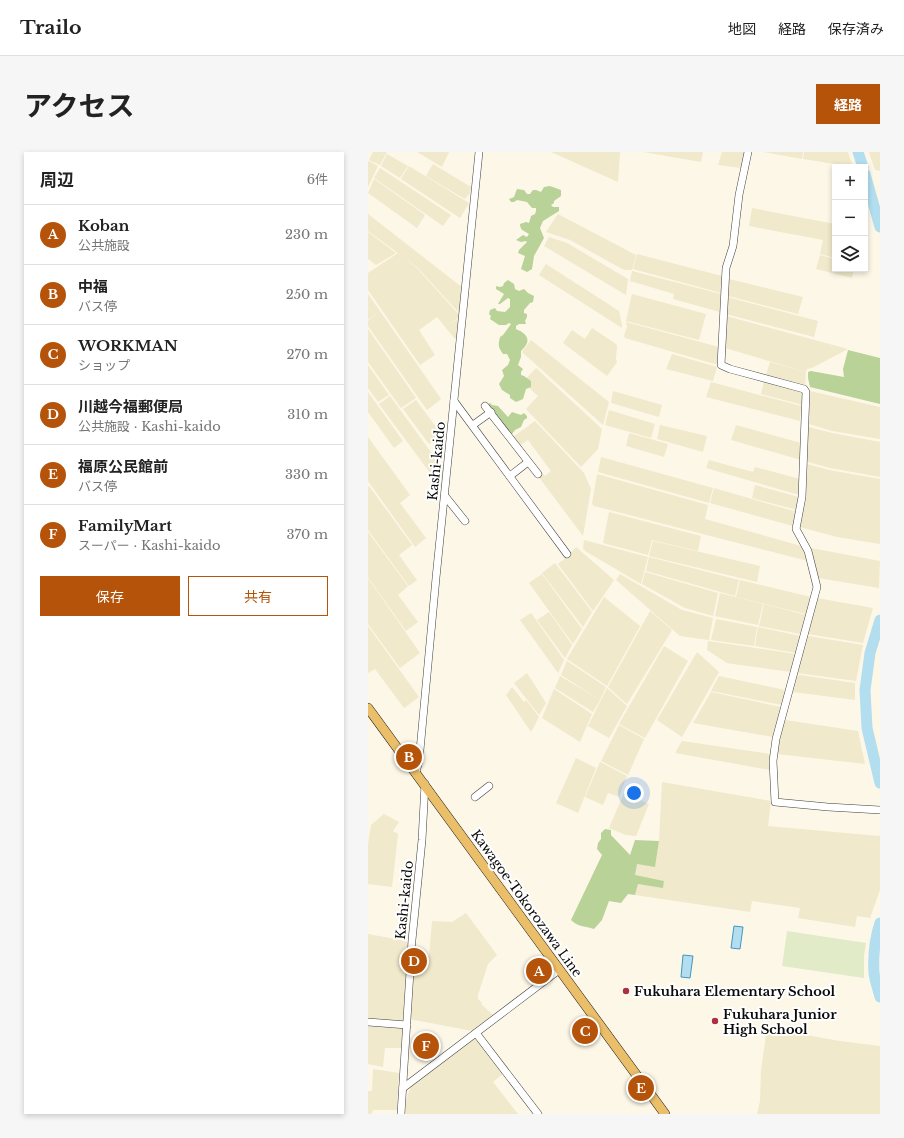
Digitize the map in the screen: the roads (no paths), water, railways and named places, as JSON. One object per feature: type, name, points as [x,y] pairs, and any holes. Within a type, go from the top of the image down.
[{"type":"main road","name":"Kawagoe-Tokorozawa Line","points":[[368,708],[665,1114]]},
{"type":"street","name":"Kashi-kaido","points":[[416,772],[419,761],[479,152]]},
{"type":"street","points":[[748,152],[739,195],[732,246],[726,268],[721,365],[730,369],[804,388],[806,392],[803,492],[796,529],[808,551],[817,587],[776,740],[773,760],[775,802],[828,808],[880,810]]},
{"type":"street","points":[[454,401],[567,554]]},
{"type":"street","points":[[485,406],[538,474]]},
{"type":"street","points":[[473,425],[491,412]]},
{"type":"street","points":[[510,476],[528,462]]},
{"type":"street","points":[[444,496],[465,521]]},
{"type":"street","name":"Kashi-kaido","points":[[401,1114],[412,940],[422,840],[425,784]]},
{"type":"street","points":[[475,797],[489,786]]},
{"type":"street","points":[[402,1088],[559,970]]},
{"type":"street","points":[[368,1022],[407,1024]]},
{"type":"street","points":[[476,1033],[538,1114]]},
{"type":"water","points":[[734,926],[743,927],[740,949],[731,948]]},
{"type":"water","points":[[683,955],[693,956],[690,978],[681,977]]},
{"type":"waterway","points":[[858,152],[862,164]]},
{"type":"waterway","points":[[868,185],[880,227]]},
{"type":"waterway","points":[[880,620],[870,653],[865,690],[867,728],[880,783]]},
{"type":"waterway","points":[[880,923],[874,954],[874,973],[880,997]]},
{"type":"place","name":"中福","points":[[409,757]]},
{"type":"place","name":"川越今福郵便局","points":[[414,961]]},
{"type":"place","name":"Koban","points":[[539,971]]},
{"type":"place","name":"Fukuhara Elementary School","points":[[626,991]]},
{"type":"place","name":"Fukuhara Junior High School","points":[[715,1021]]},
{"type":"place","name":"WORKMAN","points":[[585,1031]]},
{"type":"place","name":"FamilyMart","points":[[426,1046]]},
{"type":"place","name":"福原公民館前","points":[[641,1088]]}]
